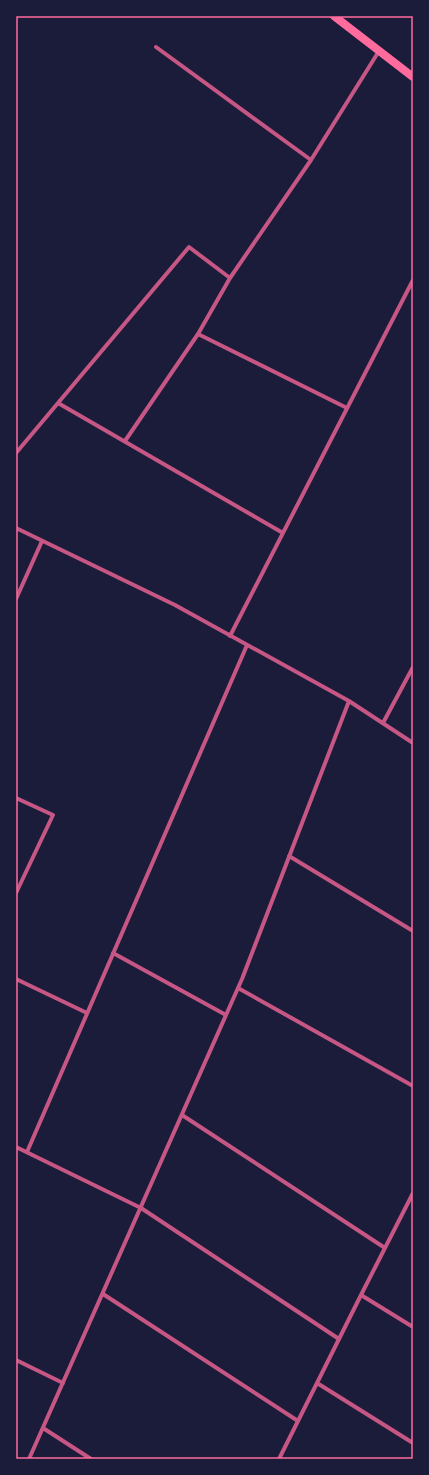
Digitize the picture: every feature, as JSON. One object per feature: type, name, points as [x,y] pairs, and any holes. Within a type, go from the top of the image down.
[{"type":"main road","points":[[334,16],[413,77]]},
{"type":"street","points":[[156,47],[311,160]]},
{"type":"street","points":[[125,441],[198,334],[230,278],[311,160],[379,50]]},
{"type":"street","points":[[16,452],[189,246],[230,278]]},
{"type":"street","points":[[230,636],[413,280]]},
{"type":"street","points":[[198,334],[347,408]]},
{"type":"street","points":[[58,403],[283,533]]},
{"type":"street","points":[[16,528],[175,606],[348,701],[413,743]]},
{"type":"street","points":[[16,599],[42,541]]},
{"type":"street","points":[[27,1152],[247,645]]},
{"type":"street","points":[[383,723],[413,668]]},
{"type":"street","points":[[29,1459],[238,988],[348,701]]},
{"type":"street","points":[[16,798],[53,815],[16,893]]},
{"type":"street","points":[[289,856],[413,931]]},
{"type":"street","points":[[113,953],[226,1015]]},
{"type":"street","points":[[16,979],[87,1013]]},
{"type":"street","points":[[238,988],[413,1086]]},
{"type":"street","points":[[182,1115],[385,1248]]},
{"type":"street","points":[[16,1147],[141,1208],[339,1338]]},
{"type":"street","points":[[279,1459],[385,1248],[411,1201],[413,1194]]},
{"type":"street","points":[[103,1294],[298,1421]]},
{"type":"street","points":[[361,1295],[413,1327]]},
{"type":"street","points":[[16,1360],[63,1382]]},
{"type":"street","points":[[317,1383],[413,1443]]},
{"type":"street","points":[[43,1428],[91,1459]]}]
